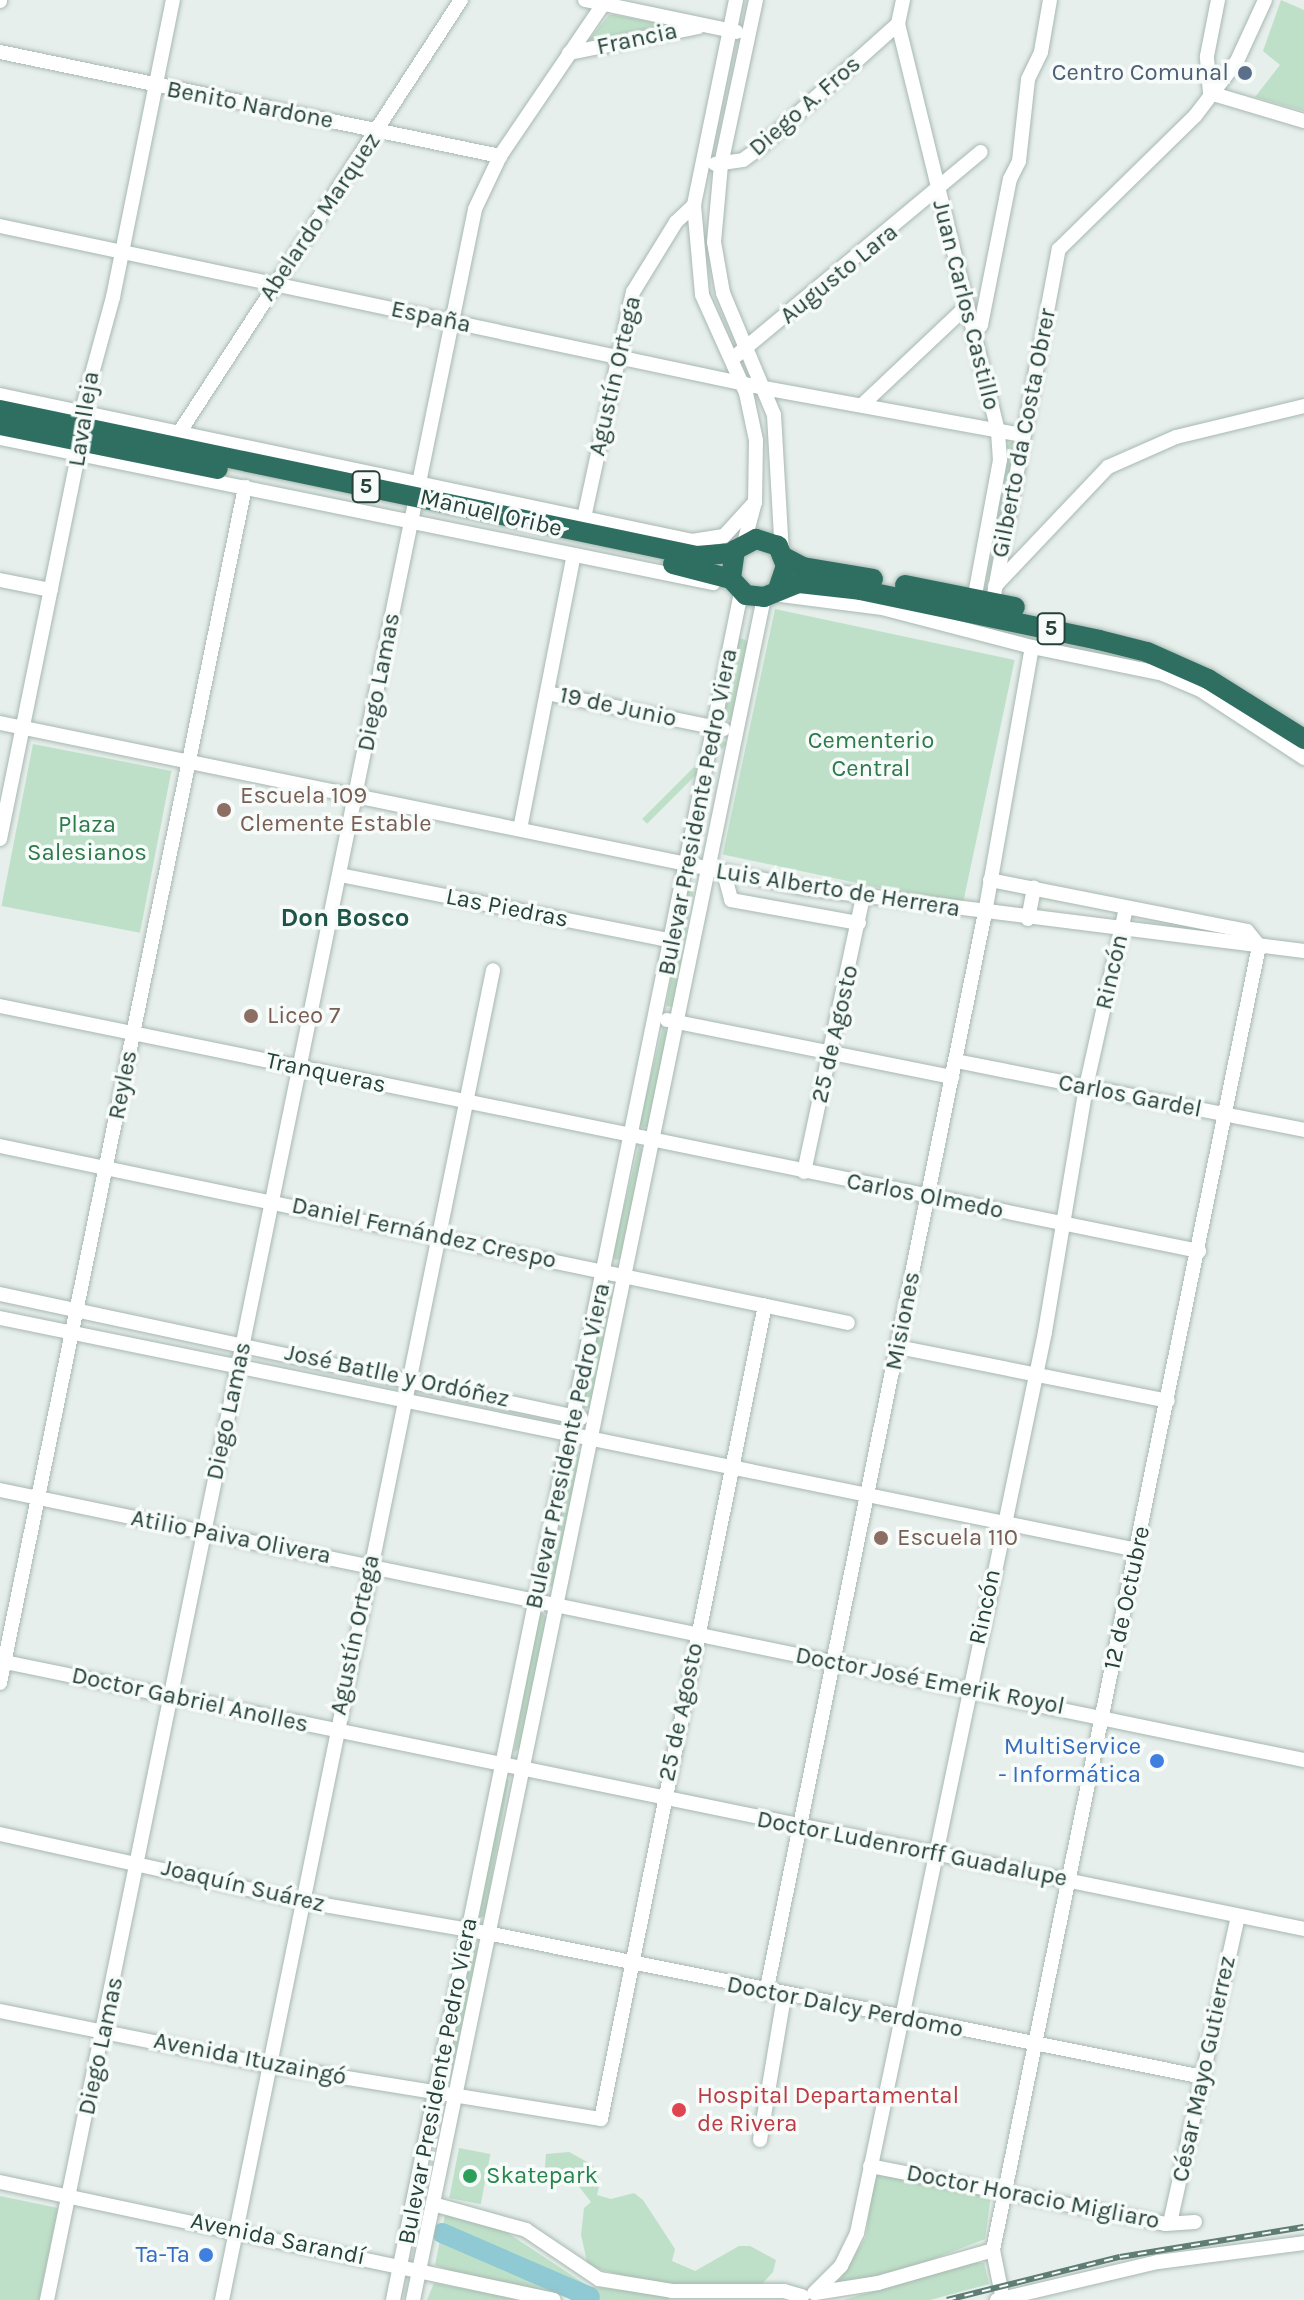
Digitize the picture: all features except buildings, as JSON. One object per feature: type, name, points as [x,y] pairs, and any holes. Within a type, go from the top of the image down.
[{"type":"highway","name":"Manuel Oribe","points":[[6,423],[80,434],[697,556],[763,540],[803,567],[1126,633],[1215,668],[1304,726]]},
{"type":"highway","name":"Manuel Oribe","points":[[414,502],[771,593],[799,583],[984,603],[1180,666],[1264,711],[1304,739]]},
{"type":"highway","points":[[736,586],[738,548]]},
{"type":"highway","points":[[771,593],[786,576],[783,554]]},
{"type":"street","name":"Lavalleja","points":[[0,839],[80,434],[123,250],[173,0]]},
{"type":"street","name":"Abelardo Marquez","points":[[179,433],[461,0]]},
{"type":"street","name":"Francia","points":[[585,0],[749,35]]},
{"type":"street","points":[[736,0],[694,205],[697,274],[729,359],[740,379],[756,440],[755,502],[738,548]]},
{"type":"street","points":[[756,0],[721,165],[714,242],[723,293],[774,415],[783,554]]},
{"type":"street","name":"Juan Carlos Castillo","points":[[903,0],[898,24],[937,194],[998,432],[1000,460],[984,603]]},
{"type":"street","points":[[973,336],[981,325],[1010,179],[1019,161],[1028,79],[1041,52],[1050,0]]},
{"type":"street","points":[[1210,93],[1207,56],[1218,0]]},
{"type":"street","points":[[1210,93],[1237,61],[1265,0]]},
{"type":"street","name":"Diego Lamas","points":[[47,2300],[203,1531],[358,796],[414,502],[475,209],[500,156],[605,2]]},
{"type":"street","name":"Diego A. Fros","points":[[703,162],[721,165],[743,160],[898,24]]},
{"type":"street","name":"Francia","points":[[569,53],[705,25]]},
{"type":"street","name":"Benito Nardone","points":[[0,52],[500,156]]},
{"type":"street","points":[[1210,93],[1304,121]]},
{"type":"street","name":"Gilberto da Costa Obrer","points":[[984,603],[1023,435],[1059,249],[1173,143],[1210,93]]},
{"type":"street","name":"Augusto Lara","points":[[729,359],[745,351],[937,194],[981,152]]},
{"type":"street","name":"Agustín Ortega","points":[[584,518],[617,354],[633,292],[676,222],[694,205]]},
{"type":"street","name":"España","points":[[0,226],[740,379],[764,388],[1023,435]]},
{"type":"street","points":[[862,405],[966,307]]},
{"type":"street","points":[[0,395],[80,434],[179,433],[414,502],[584,518],[709,541],[739,525],[755,502]]},
{"type":"street","points":[[984,603],[1108,467],[1176,437],[1304,406]]},
{"type":"street","name":"Manuel Oribe","points":[[6,423],[80,434],[245,487],[414,502],[573,558],[736,586]]},
{"type":"street","name":"Reyles","points":[[0,1683],[79,1310],[245,487]]},
{"type":"street","points":[[520,829],[573,558]]},
{"type":"street","points":[[0,580],[51,590]]},
{"type":"street","name":"Bulevar Presidente Pedro Viera","points":[[393,2300],[658,1018],[735,626],[736,586]]},
{"type":"street","name":"Manuel Oribe","points":[[771,593],[882,608],[1032,647],[1163,674],[1199,689],[1304,758]]},
{"type":"street","name":"Bulevar Presidente Pedro Viera","points":[[413,2300],[453,2093],[736,731],[757,633],[771,593]]},
{"type":"street","points":[[735,626],[744,637],[757,633]]},
{"type":"street","name":"Misiones","points":[[766,1993],[798,1826],[870,1496],[956,1061],[1032,647]]},
{"type":"street","points":[[1180,666],[1199,689]]},
{"type":"street","name":"19 de Junio","points":[[547,693],[736,731]]},
{"type":"street","name":"Luis Alberto de Herrera","points":[[0,723],[724,873],[863,897],[1304,951]]},
{"type":"street","points":[[724,873],[731,900],[859,923]]},
{"type":"street","name":"Las Piedras","points":[[340,875],[673,941]]},
{"type":"street","points":[[990,880],[1247,931],[1259,946]]},
{"type":"street","points":[[1028,919],[1034,888]]},
{"type":"street","name":"25 de Agosto","points":[[804,1172],[863,897]]},
{"type":"street","points":[[1078,924],[1083,898]]},
{"type":"street","name":"Rincón","points":[[804,2296],[841,2266],[857,2233],[933,1852],[1035,1376],[1086,1087],[1126,908]]},
{"type":"street","name":"12 de Octubre","points":[[993,2250],[1259,946]]},
{"type":"street","name":"Agustín Ortega","points":[[222,2300],[435,1239],[493,970]]},
{"type":"street","name":"Tranqueras","points":[[0,1006],[652,1140]]},
{"type":"street","points":[[658,1018],[952,1077]]},
{"type":"street","name":"Carlos Gardel","points":[[956,1061],[1304,1130]]},
{"type":"street","name":"Carlos Olmedo","points":[[652,1140],[1199,1251]]},
{"type":"street","name":"Daniel Fernández Crespo","points":[[0,1146],[272,1201],[435,1239],[605,1269],[848,1323]]},
{"type":"street","name":"José Batlle y Ordóñez","points":[[0,1294],[575,1414]]},
{"type":"street","name":"25 de Agosto","points":[[601,2119],[662,1798],[765,1305]]},
{"type":"street","name":"José Batlle y Ordóñez","points":[[0,1318],[1137,1550]]},
{"type":"street","points":[[898,1347],[1168,1401]]},
{"type":"street","points":[[575,1414],[589,1427],[590,1439]]},
{"type":"street","name":"Atilio Paiva Olivera","points":[[0,1490],[556,1605]]},
{"type":"street","name":"Doctor José Emerik Royol","points":[[556,1605],[1103,1715],[1304,1760]]},
{"type":"street","name":"Doctor Gabriel Anolles","points":[[2,1662],[521,1769]]},
{"type":"street","name":"Doctor Ludenrorff Guadalupe","points":[[521,1769],[1304,1929]]},
{"type":"street","name":"Joaquín Suárez","points":[[0,1834],[138,1862],[301,1901],[487,1933]]},
{"type":"street","name":"César Mayo Gutierrez","points":[[1170,2223],[1238,1916]]},
{"type":"street","name":"Doctor Dalcy Perdomo","points":[[487,1933],[766,1993],[1203,2077]]},
{"type":"street","points":[[760,2140],[784,1996]]},
{"type":"street","name":"Avenida Ituzaingó","points":[[0,2011],[267,2065],[601,2119]]},
{"type":"street","name":"Doctor Horacio Migliaro","points":[[870,2166],[1170,2223],[1195,2222]]},
{"type":"street","name":"Avenida Sarandí","points":[[0,2182],[401,2264],[554,2300]]},
{"type":"street","points":[[433,2204],[526,2230],[599,2279],[675,2295],[784,2291],[804,2296],[878,2283],[993,2250],[1001,2299],[1158,2262],[1304,2243]]},
{"type":"green space","points":[[1281,0],[1304,10],[1304,111],[1255,97],[1280,65],[1263,51]]},
{"type":"green space","points":[[609,15],[615,15],[666,25],[589,40]]},
{"type":"green space","points":[[1013,441],[1017,445],[988,581],[1007,445]]},
{"type":"green space","name":"Cementerio Central","points":[[775,609],[1015,660],[962,905],[723,855]]},
{"type":"green space","points":[[739,638],[748,641],[733,718],[727,721],[723,717]]},
{"type":"green space","points":[[722,739],[727,744],[647,824],[642,819]]},
{"type":"green space","name":"Plaza Salesianos","points":[[33,744],[171,771],[140,933],[2,906]]},
{"type":"green space","points":[[688,882],[695,883],[673,1007],[666,1006]]},
{"type":"green space","points":[[663,1027],[667,1032],[649,1126],[643,1128],[639,1124]]},
{"type":"green space","points":[[639,1145],[644,1152],[622,1258],[616,1260],[612,1257]]},
{"type":"green space","points":[[612,1283],[615,1288],[591,1407],[585,1409],[581,1405],[607,1284]]},
{"type":"green space","points":[[577,1449],[580,1453],[554,1585],[548,1588],[572,1451]]},
{"type":"green space","points":[[543,1613],[547,1619],[520,1748],[514,1752],[537,1616]]},
{"type":"green space","points":[[509,1779],[485,1916],[479,1918],[504,1781]]},
{"type":"green space","points":[[475,1943],[478,1948],[450,2082],[456,2008]]},
{"type":"green space","name":"Skatepark","points":[[459,2148],[490,2154],[481,2204],[449,2198]]},
{"type":"green space","points":[[569,2152],[593,2165],[600,2181],[597,2195],[611,2199],[634,2193],[643,2200],[675,2249],[672,2261],[695,2271],[739,2246],[750,2246],[776,2260],[773,2272],[761,2285],[678,2285],[645,2282],[588,2266],[581,2235],[584,2208],[591,2202],[573,2179],[545,2167],[546,2154]]},
{"type":"green space","points":[[874,2174],[991,2196],[985,2239],[876,2281],[836,2286],[866,2237]]},
{"type":"green space","points":[[0,2196],[58,2208],[39,2300],[0,2300]]},
{"type":"green space","points":[[445,2215],[503,2230],[588,2286],[665,2295],[670,2300],[583,2300],[457,2273],[435,2265]]},
{"type":"green space","points":[[972,2263],[984,2263],[989,2284],[930,2300],[843,2300]]},
{"type":"green space","points":[[434,2283],[482,2292],[518,2300],[427,2300]]},
{"type":"waterway","points":[[442,2233],[590,2297]]},
{"type":"railway","points":[[947,2300],[1120,2257],[1304,2227]]},
{"type":"place","name":"Centro Comunal","points":[[1245,73]]},
{"type":"place","name":"Escuela 109 Clemente Estable","points":[[224,810]]},
{"type":"place","name":"Liceo 7","points":[[251,1016]]},
{"type":"place","name":"Escuela 110","points":[[881,1538]]},
{"type":"place","name":"MultiService - Informática","points":[[1157,1761]]},
{"type":"place","name":"Hospital Departamental de Rivera","points":[[679,2110]]},
{"type":"place","name":"Skatepark","points":[[470,2176]]},
{"type":"place","name":"Ta-Ta","points":[[206,2255]]},
{"type":"district","name":"Don Bosco","points":[[345,918]]}]
